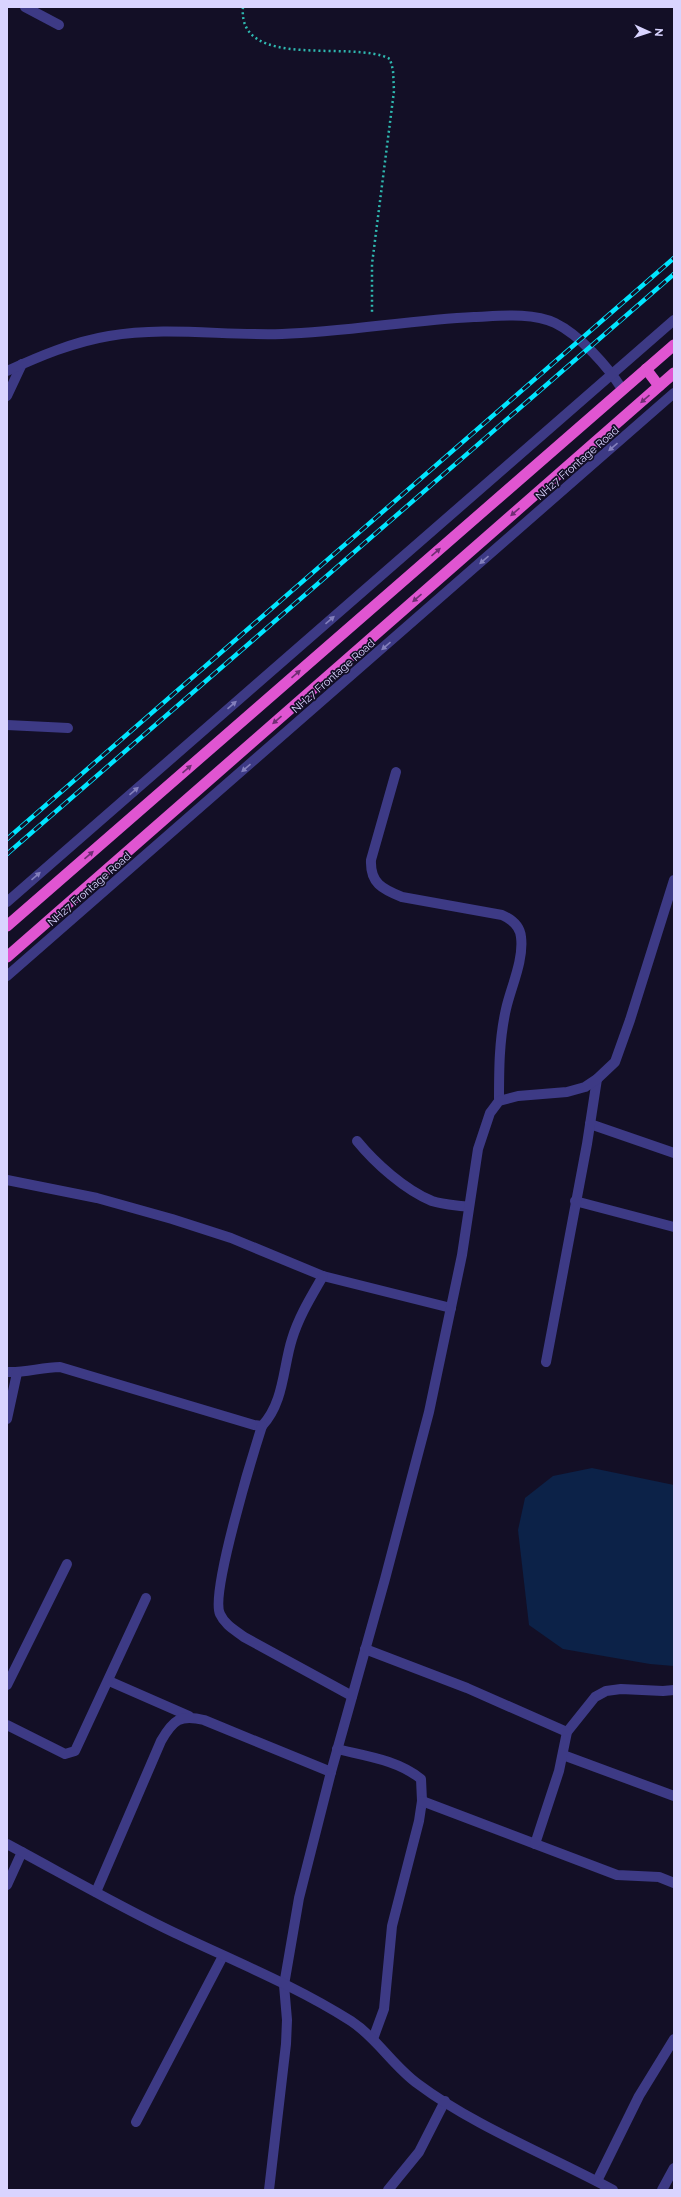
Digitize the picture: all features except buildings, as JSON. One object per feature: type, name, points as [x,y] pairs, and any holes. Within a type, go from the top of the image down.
[{"type":"highway","points":[[7,926],[674,345]]},
{"type":"highway","points":[[646,369],[659,386]]},
{"type":"highway","points":[[7,957],[674,374]]},
{"type":"street","points":[[25,7],[59,25]]},
{"type":"street","points":[[7,371],[83,341],[132,333],[164,330],[248,335],[282,334],[334,331],[445,319],[533,318],[555,323],[580,341],[613,374],[622,390]]},
{"type":"street","points":[[7,902],[674,320]]},
{"type":"street","points":[[7,396],[22,364]]},
{"type":"street","name":"NH27 Frontage Road","points":[[7,976],[674,393]]},
{"type":"street","points":[[7,725],[68,728]]},
{"type":"street","points":[[269,2190],[286,2044],[287,2020],[284,1985],[299,1898],[337,1749],[429,1412],[451,1308],[478,1149],[490,1113],[499,1101],[499,1060],[501,1035],[521,950],[521,935],[514,921],[502,915],[402,897],[387,891],[377,883],[370,872],[371,860],[396,772]]},
{"type":"street","points":[[499,1101],[518,1096],[567,1092],[585,1087],[597,1079],[615,1062],[623,1042],[674,880]]},
{"type":"street","points":[[546,1362],[597,1079]]},
{"type":"street","points":[[590,1124],[674,1153]]},
{"type":"street","points":[[357,1141],[383,1168],[421,1195],[445,1204],[469,1207]]},
{"type":"street","points":[[7,1180],[97,1198],[172,1219],[231,1238],[323,1276],[347,1284],[451,1308]]},
{"type":"street","points":[[576,1201],[674,1227]]},
{"type":"street","points":[[323,1276],[302,1310],[291,1340],[286,1370],[273,1409],[262,1426],[249,1468],[220,1579],[219,1613],[229,1626],[244,1637],[352,1696]]},
{"type":"street","points":[[7,1419],[12,1373],[43,1367],[60,1367],[254,1425],[262,1426]]},
{"type":"street","points":[[7,1685],[67,1564]]},
{"type":"street","points":[[7,1725],[66,1754],[75,1751],[109,1681],[146,1598]]},
{"type":"street","points":[[365,1649],[467,1688],[567,1732]]},
{"type":"street","points":[[109,1681],[189,1716],[204,1720],[331,1772]]},
{"type":"street","points":[[535,1844],[563,1755],[567,1732],[595,1697],[606,1690],[674,1690]]},
{"type":"street","points":[[96,1892],[161,1741],[169,1728],[178,1719],[189,1716]]},
{"type":"street","points":[[337,1749],[410,1770],[421,1779],[422,1802],[392,1926],[384,2009],[373,2039]]},
{"type":"street","points":[[563,1755],[674,1796]]},
{"type":"street","points":[[422,1802],[617,1875],[659,1877],[674,1883]]},
{"type":"street","points":[[7,1844],[96,1892],[284,1985],[352,2022],[373,2039],[398,2068],[418,2085],[470,2116],[613,2190]]},
{"type":"street","points":[[7,1885],[22,1852]]},
{"type":"street","points":[[136,2122],[223,1956]]},
{"type":"street","points":[[597,2181],[639,2096],[674,2039]]},
{"type":"street","points":[[388,2190],[419,2152],[445,2101]]},
{"type":"street","points":[[662,2190],[674,2168]]},
{"type":"path","points":[[243,7],[243,24],[252,38],[272,46],[295,50],[367,52],[380,54],[390,59],[393,70],[394,91],[372,264],[372,326]]},
{"type":"water","points":[[592,1468],[674,1485],[674,1666],[650,1664],[563,1649],[529,1625],[518,1530],[525,1498],[553,1476]]},
{"type":"railway","points":[[7,839],[674,258]]},
{"type":"railway","points":[[7,854],[674,274]]}]
